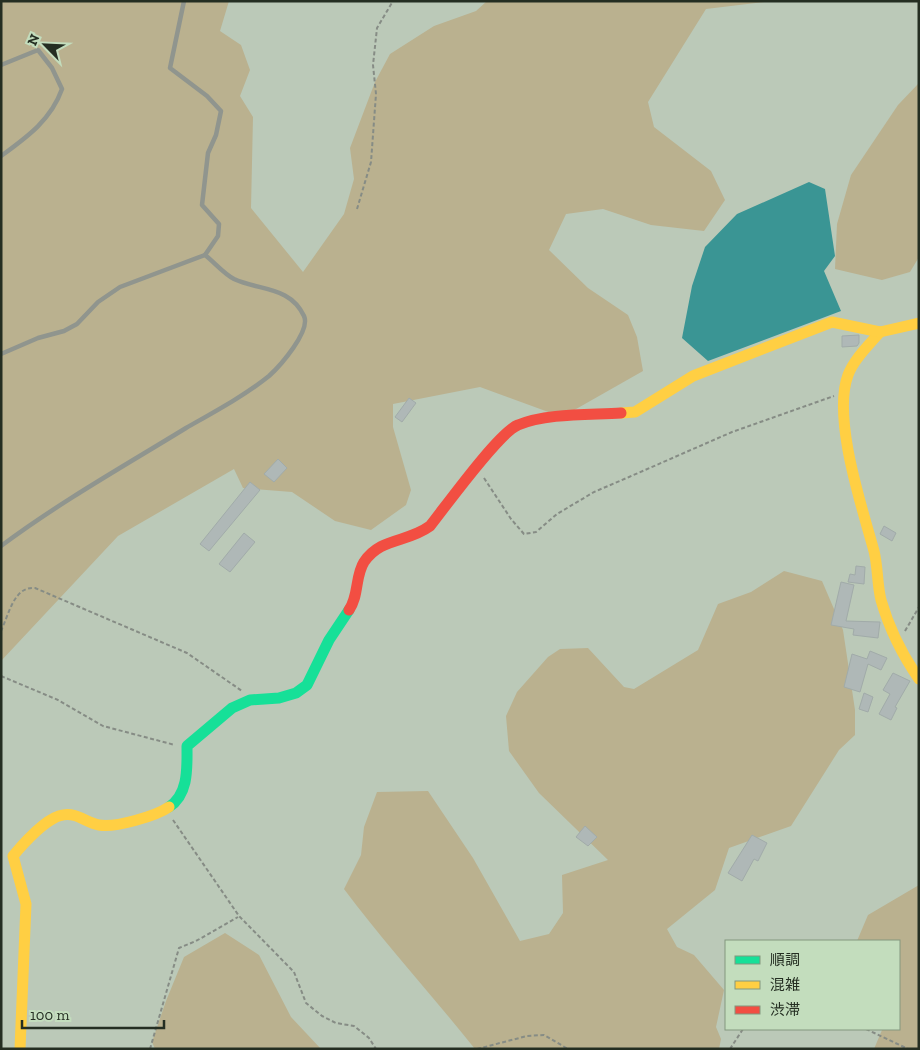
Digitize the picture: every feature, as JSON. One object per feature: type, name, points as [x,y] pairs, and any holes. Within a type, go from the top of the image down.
[{"type":"street","points":[[20,1049],[26,904],[13,856],[18,848],[58,816],[69,814],[101,826],[167,811],[181,797],[187,771],[187,746],[196,736],[232,708],[250,700],[279,698],[296,694],[307,685],[325,647],[352,606],[363,562],[380,545],[418,535],[430,526],[500,439],[516,425],[537,419],[635,412],[693,376],[832,322],[880,332],[919,323]]},
{"type":"street","points":[[880,332],[848,375],[844,407],[846,437],[864,522],[874,552],[881,600],[898,643],[919,679]]},
{"type":"lane","points":[[1,354],[38,338],[64,331],[77,324],[98,302],[120,287],[205,255],[218,236],[219,224],[202,205],[208,153],[216,135],[221,111],[207,96],[170,68],[184,1]]},
{"type":"lane","points":[[1,65],[38,50],[52,68],[62,89],[48,117],[31,134],[1,156]]},
{"type":"lane","points":[[1,546],[75,496],[246,392],[269,376],[294,347],[306,325],[305,318],[297,305],[288,296],[276,290],[231,278],[205,255]]},
{"type":"path","points":[[357,209],[371,162],[376,94],[373,65],[377,28],[393,1]]},
{"type":"path","points":[[478,468],[511,519],[524,534],[536,532],[557,514],[594,492],[732,432],[800,406],[846,392]]},
{"type":"path","points":[[1,631],[20,591],[26,587],[35,588],[186,653],[238,686],[250,700]]},
{"type":"path","points":[[898,643],[919,607]]},
{"type":"path","points":[[1,676],[58,700],[103,726],[187,746]]},
{"type":"path","points":[[167,811],[239,916],[294,972],[306,1003],[329,1019],[354,1026],[368,1038],[376,1049]]},
{"type":"path","points":[[150,1049],[179,948],[196,941],[239,916]]},
{"type":"path","points":[[730,1049],[743,1030]]},
{"type":"path","points":[[868,1030],[908,1049]]},
{"type":"path","points":[[477,1049],[527,1036],[544,1036],[568,1049]]},
{"type":"shaded area","points":[[1,1],[229,1],[220,31],[241,45],[250,70],[240,96],[253,117],[251,208],[303,272],[344,214],[354,179],[350,148],[375,82],[390,54],[434,26],[476,11],[487,1],[773,1],[706,9],[648,102],[654,127],[711,171],[725,200],[704,231],[651,225],[603,209],[566,214],[549,250],[588,288],[628,315],[637,337],[643,371],[562,417],[480,387],[393,404],[393,427],[411,490],[406,505],[371,530],[335,521],[292,492],[243,488],[234,469],[118,536],[1,661]]},
{"type":"shaded area","points":[[919,83],[919,257],[910,272],[882,280],[835,269],[837,224],[851,175],[898,105]]},
{"type":"shaded area","points":[[784,571],[822,581],[843,630],[855,710],[855,735],[839,750],[791,826],[729,848],[715,890],[667,929],[677,947],[694,955],[724,990],[716,1027],[721,1039],[719,1049],[475,1049],[344,889],[361,855],[364,827],[377,792],[428,791],[473,858],[520,941],[549,934],[563,913],[562,875],[608,860],[539,793],[509,751],[506,716],[517,692],[548,657],[560,649],[588,648],[624,687],[634,689],[698,650],[718,604],[751,592]]},
{"type":"shaded area","points":[[919,885],[919,1049],[874,1049],[882,1030],[900,1030],[900,940],[857,940],[868,915]]},
{"type":"shaded area","points":[[225,933],[259,955],[291,1017],[321,1049],[155,1049],[152,1042],[184,957]]},
{"type":"water","points":[[809,182],[825,189],[835,256],[824,271],[841,311],[708,361],[682,338],[692,286],[705,247],[737,214]]},
{"type":"building","points":[[859,335],[857,346],[842,347],[842,336]]},
{"type":"building","points":[[409,398],[416,403],[402,422],[395,417]]},
{"type":"building","points":[[278,459],[287,468],[274,482],[264,474]]},
{"type":"building","points":[[250,482],[260,490],[209,551],[200,544]]},
{"type":"building","points":[[884,526],[896,533],[892,541],[880,534]]},
{"type":"building","points":[[244,533],[255,542],[230,572],[219,564]]},
{"type":"building","points":[[856,566],[865,567],[864,584],[848,582],[850,574],[855,575]]},
{"type":"building","points":[[841,582],[854,585],[846,621],[880,622],[878,638],[853,635],[854,629],[831,625]]},
{"type":"building","points":[[870,651],[887,658],[881,670],[868,664],[860,692],[844,687],[852,654],[867,659]]},
{"type":"building","points":[[893,673],[910,681],[895,707],[897,708],[891,720],[879,714],[890,694],[883,690]]},
{"type":"building","points":[[864,693],[873,697],[868,712],[859,709]]},
{"type":"building","points":[[585,826],[597,837],[588,846],[576,837]]},
{"type":"building","points":[[752,835],[767,843],[758,861],[754,859],[742,881],[728,873]]},
{"type":"traffic: fast","points":[[169,807],[176,802],[183,788],[187,771],[187,746],[232,708],[250,700],[279,698],[296,693],[307,685],[329,640],[349,610]]},
{"type":"traffic: slow","points":[[621,413],[635,412],[693,376],[832,322],[880,332],[919,323]]},
{"type":"traffic: slow","points":[[880,332],[858,358],[848,375],[844,393],[846,438],[850,463],[874,551],[881,600],[897,641],[919,679]]},
{"type":"traffic: slow","points":[[20,1049],[26,904],[13,856],[36,832],[50,821],[63,815],[77,816],[99,825],[115,825],[145,817],[169,807]]},
{"type":"traffic: jam","points":[[349,610],[354,599],[359,573],[364,562],[371,554],[386,544],[412,535],[430,526],[486,455],[509,431],[518,425],[542,418],[621,413]]}]
